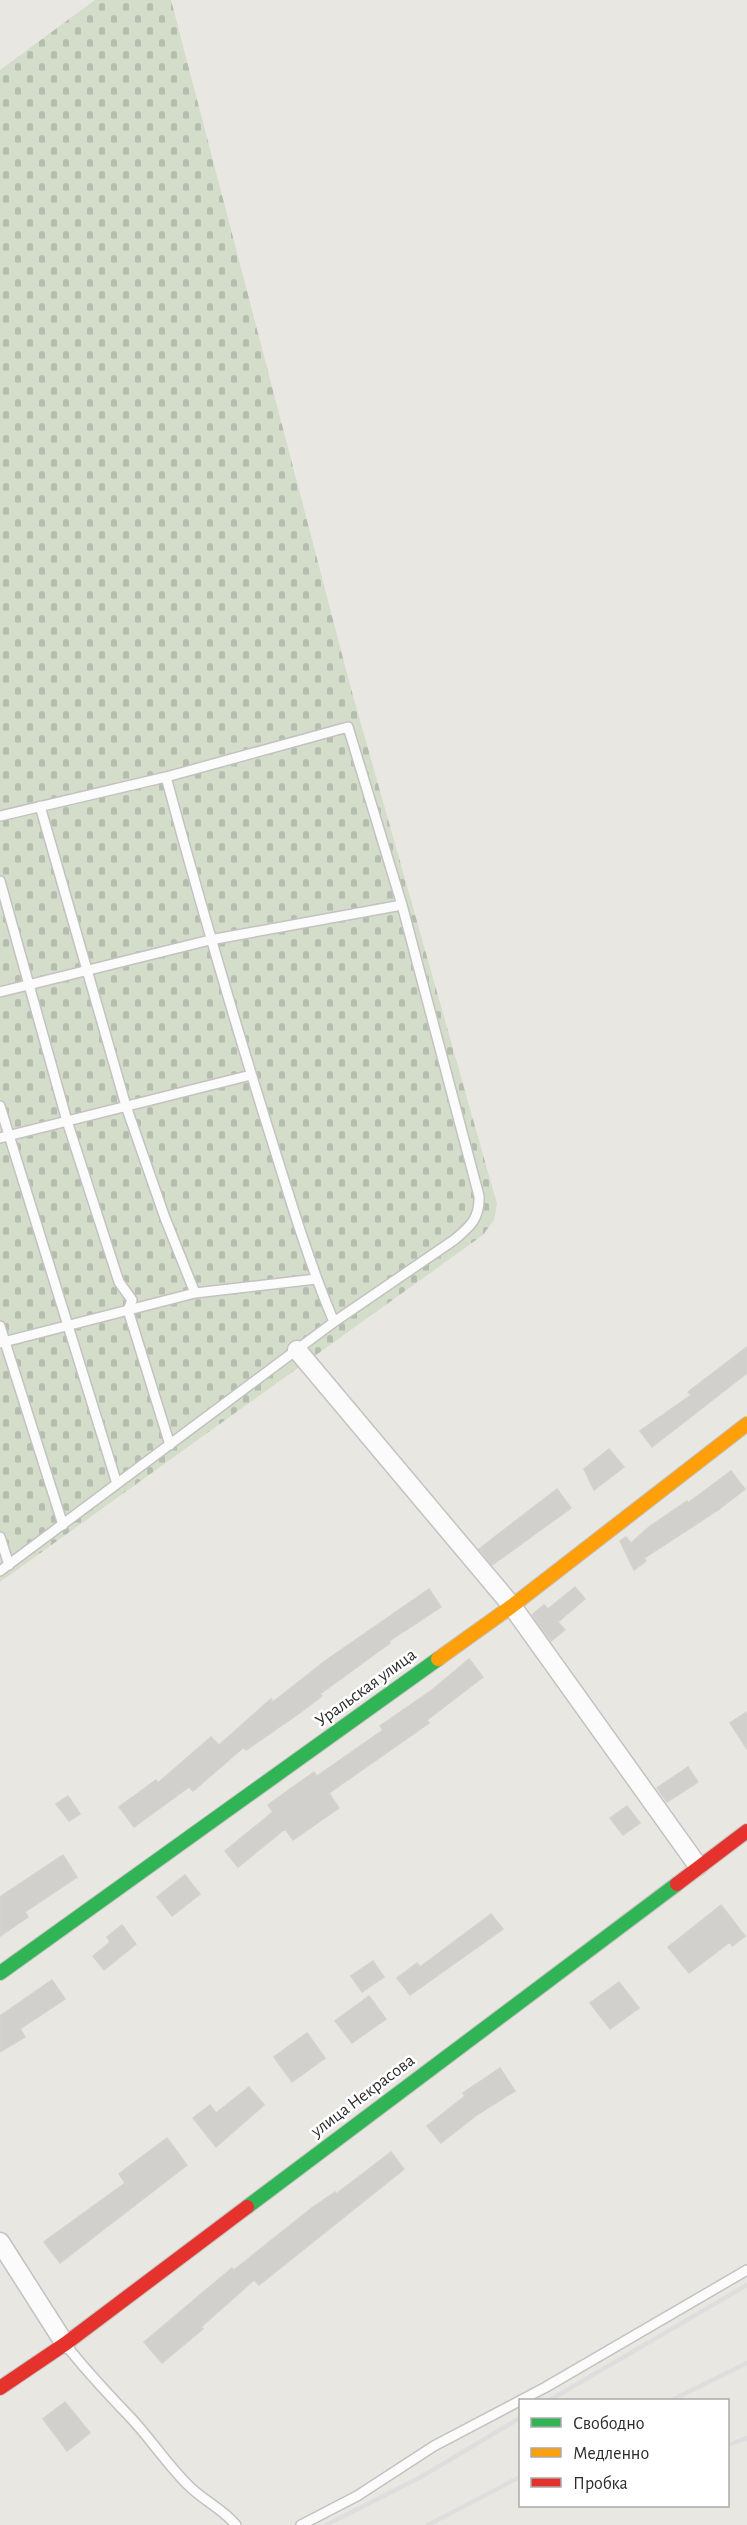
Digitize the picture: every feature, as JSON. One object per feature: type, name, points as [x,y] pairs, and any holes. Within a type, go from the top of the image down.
[{"type":"street","points":[[297,1350],[512,1606],[698,1866]]},
{"type":"street","name":"Уральская улица","points":[[0,1973],[512,1606],[747,1424]]},
{"type":"street","name":"улица Некрасова","points":[[0,2388],[65,2344],[747,1831]]},
{"type":"street","points":[[0,2242],[65,2344]]},
{"type":"lane","points":[[0,816],[166,777],[348,727],[402,904],[479,1197],[477,1218],[454,1240],[334,1322],[0,1571]]},
{"type":"lane","points":[[166,777],[210,940],[251,1075],[316,1279],[334,1322]]},
{"type":"lane","points":[[40,806],[126,1106],[165,1218],[195,1293]]},
{"type":"lane","points":[[0,881],[67,1121],[119,1282],[132,1300],[128,1310],[170,1445]]},
{"type":"lane","points":[[0,992],[210,940],[402,904]]},
{"type":"lane","points":[[4,1137],[251,1075]]},
{"type":"lane","points":[[0,1106],[4,1137],[69,1325],[117,1484]]},
{"type":"lane","points":[[3,1342],[195,1293],[316,1279]]},
{"type":"lane","points":[[0,1326],[3,1342],[63,1525]]},
{"type":"lane","points":[[0,1537],[9,1565]]},
{"type":"lane","points":[[523,2399],[747,2270]]},
{"type":"lane","points":[[65,2344],[185,2483],[201,2498],[227,2514],[236,2525]]},
{"type":"lane","points":[[301,2525],[357,2496],[434,2446],[519,2401]]},
{"type":"green space","points":[[95,0],[171,0],[350,685],[497,1204],[494,1220],[483,1235],[0,1582],[0,70]]},
{"type":"building","points":[[747,1347],[747,1373],[652,1447],[640,1431],[691,1395],[688,1392]]},
{"type":"building","points":[[609,1449],[624,1467],[594,1490],[584,1469]]},
{"type":"building","points":[[731,1471],[745,1489],[718,1510],[644,1558],[646,1561],[634,1570],[620,1541],[626,1537],[631,1543],[649,1527],[687,1501],[688,1503]]},
{"type":"building","points":[[557,1489],[571,1508],[492,1565],[479,1549]]},
{"type":"building","points":[[575,1587],[585,1599],[558,1622],[565,1630],[551,1641],[532,1615],[544,1605],[548,1609]]},
{"type":"building","points":[[429,1589],[441,1607],[389,1641],[390,1643],[320,1694],[322,1696],[301,1712],[246,1750],[244,1747],[193,1791],[189,1787],[134,1827],[119,1807],[156,1780],[158,1783],[211,1737],[219,1745],[271,1699],[273,1702],[325,1661]]},
{"type":"building","points":[[469,1659],[483,1677],[427,1720],[429,1723],[329,1793],[339,1808],[293,1840],[285,1829],[238,1867],[225,1851],[273,1812],[268,1805],[314,1772],[317,1776],[383,1730],[380,1726],[432,1690]]},
{"type":"building","points":[[747,1712],[747,1749],[730,1723]]},
{"type":"building","points":[[688,1767],[698,1782],[667,1802],[657,1788]]},
{"type":"building","points":[[68,1796],[80,1814],[69,1821],[56,1804]]},
{"type":"building","points":[[627,1806],[640,1823],[623,1835],[610,1818]]},
{"type":"building","points":[[63,1855],[77,1877],[25,1912],[28,1917],[0,1936],[0,1897]]},
{"type":"building","points":[[185,1875],[200,1894],[172,1916],[157,1897]]},
{"type":"building","points":[[721,1905],[745,1936],[732,1946],[730,1942],[689,1973],[668,1947]]},
{"type":"building","points":[[491,1914],[503,1929],[410,1995],[397,1978],[417,1963],[420,1967]]},
{"type":"building","points":[[122,1925],[136,1944],[104,1970],[93,1956],[110,1942],[107,1937]]},
{"type":"building","points":[[373,1961],[384,1977],[362,1992],[351,1976]]},
{"type":"building","points":[[52,1980],[65,1999],[20,2029],[25,2037],[0,2052],[0,2016]]},
{"type":"building","points":[[619,1982],[639,2008],[610,2029],[590,2003]]},
{"type":"building","points":[[369,1996],[386,2019],[352,2043],[335,2021]]},
{"type":"building","points":[[307,2033],[325,2058],[292,2082],[274,2057]]},
{"type":"building","points":[[500,2068],[515,2091],[478,2114],[441,2143],[427,2126],[465,2096],[463,2093]]},
{"type":"building","points":[[249,2087],[264,2105],[216,2147],[193,2118],[210,2105],[216,2113]]},
{"type":"building","points":[[167,2138],[187,2165],[60,2263],[44,2242],[125,2183],[119,2174]]},
{"type":"building","points":[[391,2152],[404,2169],[259,2285],[254,2280],[201,2327],[203,2329],[162,2363],[144,2342],[232,2268],[234,2270],[313,2207],[335,2192],[336,2194]]},
{"type":"building","points":[[65,2402],[90,2433],[67,2451],[43,2419]]},
{"type":"railway","points":[[552,2399],[747,2285]]},
{"type":"railway","points":[[674,2399],[747,2363]]},
{"type":"railway","points":[[326,2525],[421,2477],[519,2419]]},
{"type":"railway","points":[[729,2445],[747,2438]]},
{"type":"railway","points":[[428,2525],[519,2478]]},
{"type":"traffic: fast","points":[[0,1973],[438,1659]]},
{"type":"traffic: fast","points":[[247,2207],[677,1884]]},
{"type":"traffic: slow","points":[[438,1659],[512,1606],[747,1424]]},
{"type":"traffic: jam","points":[[677,1884],[747,1831]]},
{"type":"traffic: jam","points":[[0,2388],[65,2344],[247,2207]]}]
